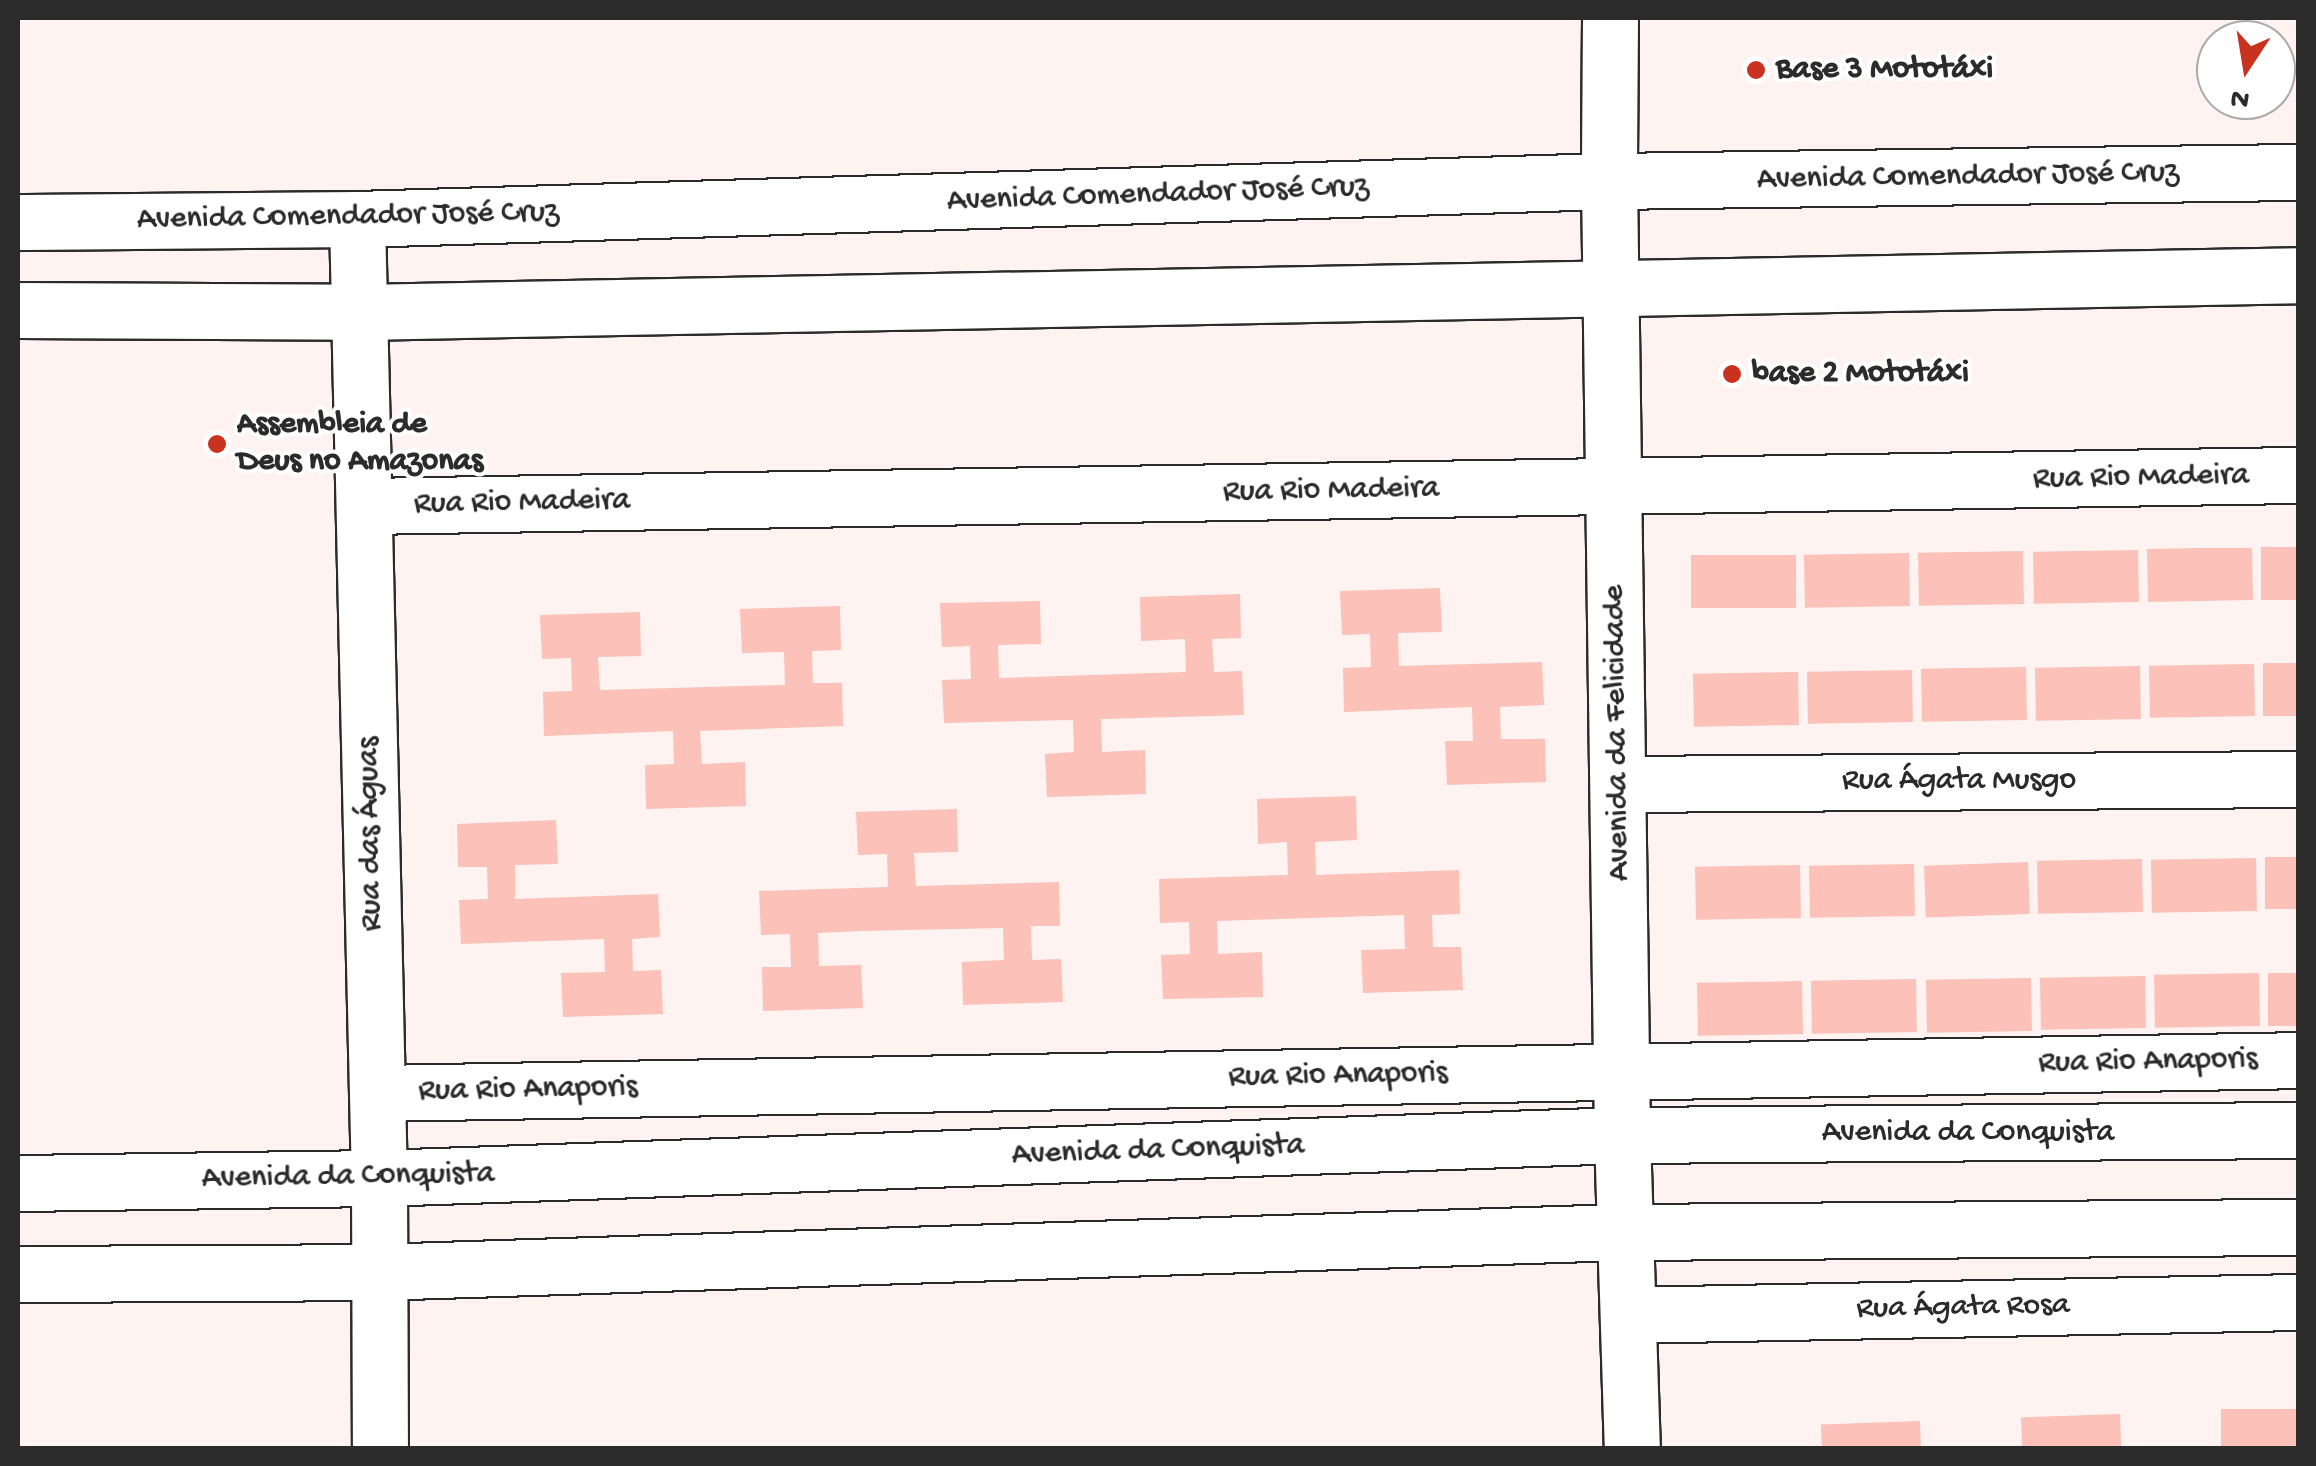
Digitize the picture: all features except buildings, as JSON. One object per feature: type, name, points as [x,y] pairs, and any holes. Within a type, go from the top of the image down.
[{"type":"street","name":"Avenida da Felicidade","points":[[1610,18],[1622,1136],[1632,1448]]},
{"type":"street","name":"Avenida Comendador José Cruz","points":[[18,222],[357,219],[1609,181],[2298,172]]},
{"type":"street","name":"Rua das Águas","points":[[357,219],[379,1178],[376,1272],[380,1448]]},
{"type":"street","points":[[18,310],[362,312],[2298,275]]},
{"type":"street","name":"Rua Rio Madeira","points":[[364,506],[2298,475]]},
{"type":"street","name":"Rua Ágata Musgo","points":[[1620,784],[2298,779]]},
{"type":"street","name":"Rua Rio Anaporis","points":[[377,1092],[2298,1060]]},
{"type":"street","name":"Avenida da Conquista","points":[[18,1183],[379,1178],[1622,1136],[2298,1130]]},
{"type":"street","points":[[18,1274],[376,1272],[1624,1232],[2298,1227]]},
{"type":"street","name":"Rua Ágata Rosa","points":[[1628,1315],[2298,1302]]},
{"type":"place","name":"Base 3 Mototáxi","points":[[1756,70]]},
{"type":"place","name":"base 2 Mototáxi","points":[[1732,374]]},
{"type":"place","name":"Assembleia de Deus no Amazonas","points":[[217,444]]}]
